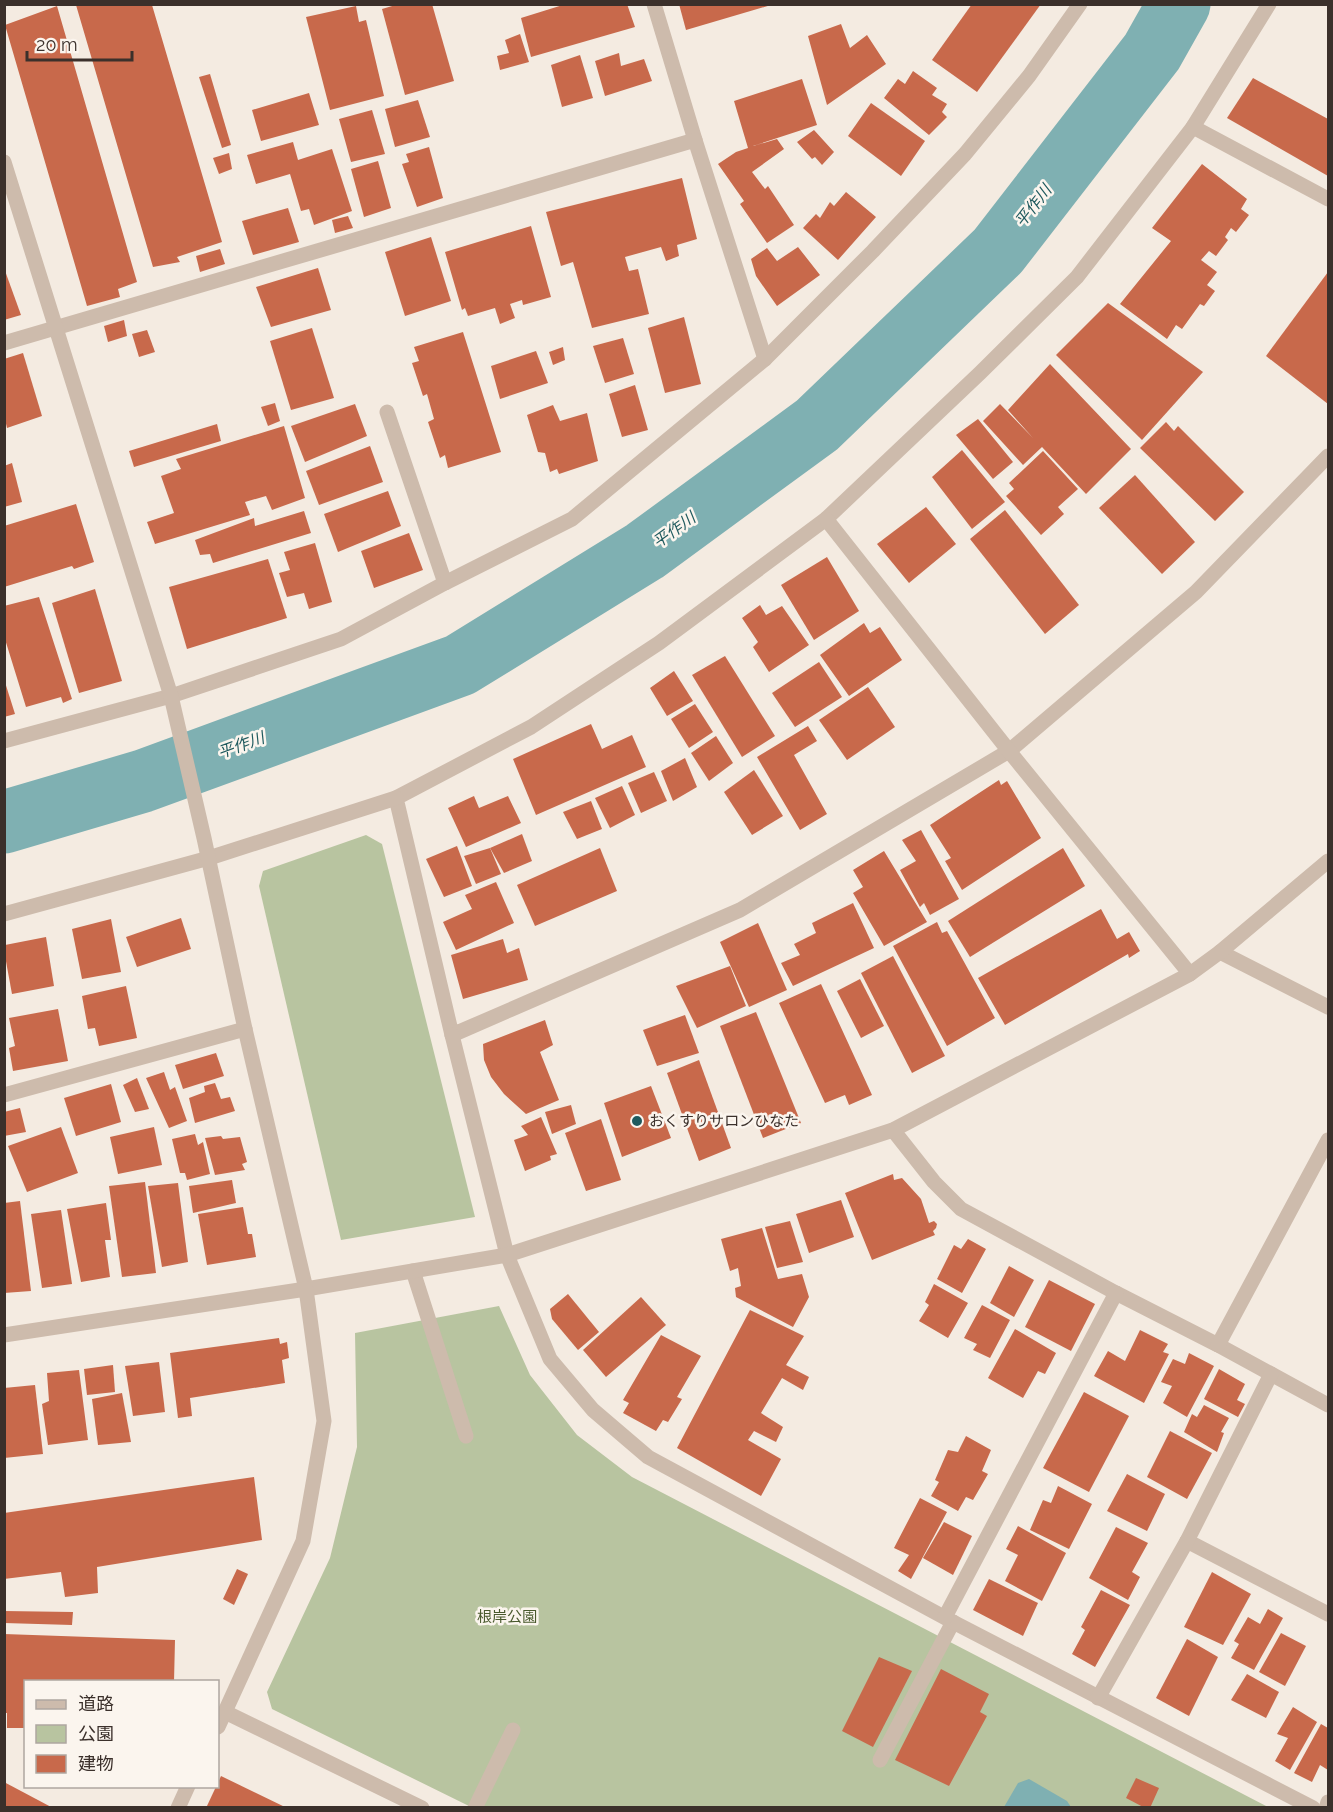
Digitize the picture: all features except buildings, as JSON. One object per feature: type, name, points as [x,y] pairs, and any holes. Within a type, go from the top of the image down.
[{"type":"street","points":[[654,4],[765,359]]},
{"type":"street","points":[[4,741],[172,702],[341,639],[572,519],[765,359],[873,250],[965,154],[1029,76],[1080,4]]},
{"type":"street","points":[[4,914],[209,858],[396,798],[531,727],[659,643],[826,519],[1077,277],[1192,127],[1269,4]]},
{"type":"street","points":[[1192,127],[1329,199]]},
{"type":"street","points":[[4,344],[695,140]]},
{"type":"street","points":[[4,162],[172,702],[306,1289],[324,1421],[303,1541],[219,1725]]},
{"type":"street","points":[[387,412],[445,583]]},
{"type":"street","points":[[452,1035],[740,910],[1009,751],[1196,592],[1329,456]]},
{"type":"street","points":[[826,519],[1009,751],[1190,974]]},
{"type":"street","points":[[396,798],[507,1255],[550,1359],[593,1410],[648,1457],[949,1620],[1313,1808]]},
{"type":"street","points":[[4,1335],[306,1289],[507,1255],[893,1130],[1190,974],[1220,952],[1329,861]]},
{"type":"street","points":[[1220,952],[1329,1007]]},
{"type":"street","points":[[4,1095],[245,1029]]},
{"type":"street","points":[[893,1130],[934,1182],[962,1209],[1329,1405]]},
{"type":"street","points":[[1218,1345],[1329,1140]]},
{"type":"street","points":[[413,1271],[466,1436]]},
{"type":"street","points":[[880,1760],[1116,1293]]},
{"type":"street","points":[[1098,1698],[1187,1541],[1271,1374]]},
{"type":"street","points":[[1187,1541],[1329,1614]]},
{"type":"street","points":[[225,1712],[422,1808]]},
{"type":"street","points":[[475,1808],[513,1731]]},
{"type":"street","points":[[178,1808],[187,1788]]},
{"type":"street","points":[[1326,1808],[1329,1802]]},
{"type":"green space","points":[[366,835],[382,844],[475,1217],[341,1240],[259,886],[263,871]]},
{"type":"green space","name":"根岸公園","points":[[499,1306],[530,1375],[577,1435],[632,1477],[1268,1807],[471,1807],[272,1709],[267,1692],[330,1558],[357,1447],[355,1333]]},
{"type":"water","points":[[1029,1779],[1067,1801],[1071,1807],[1004,1807],[1018,1783]]},
{"type":"waterway","name":"平作川","points":[[4,822],[143,781],[460,665],[645,551],[817,425],[998,251],[1152,52],[1179,4]]},
{"type":"place","name":"おくすりサロンひなた","points":[[637,1121]]}]
